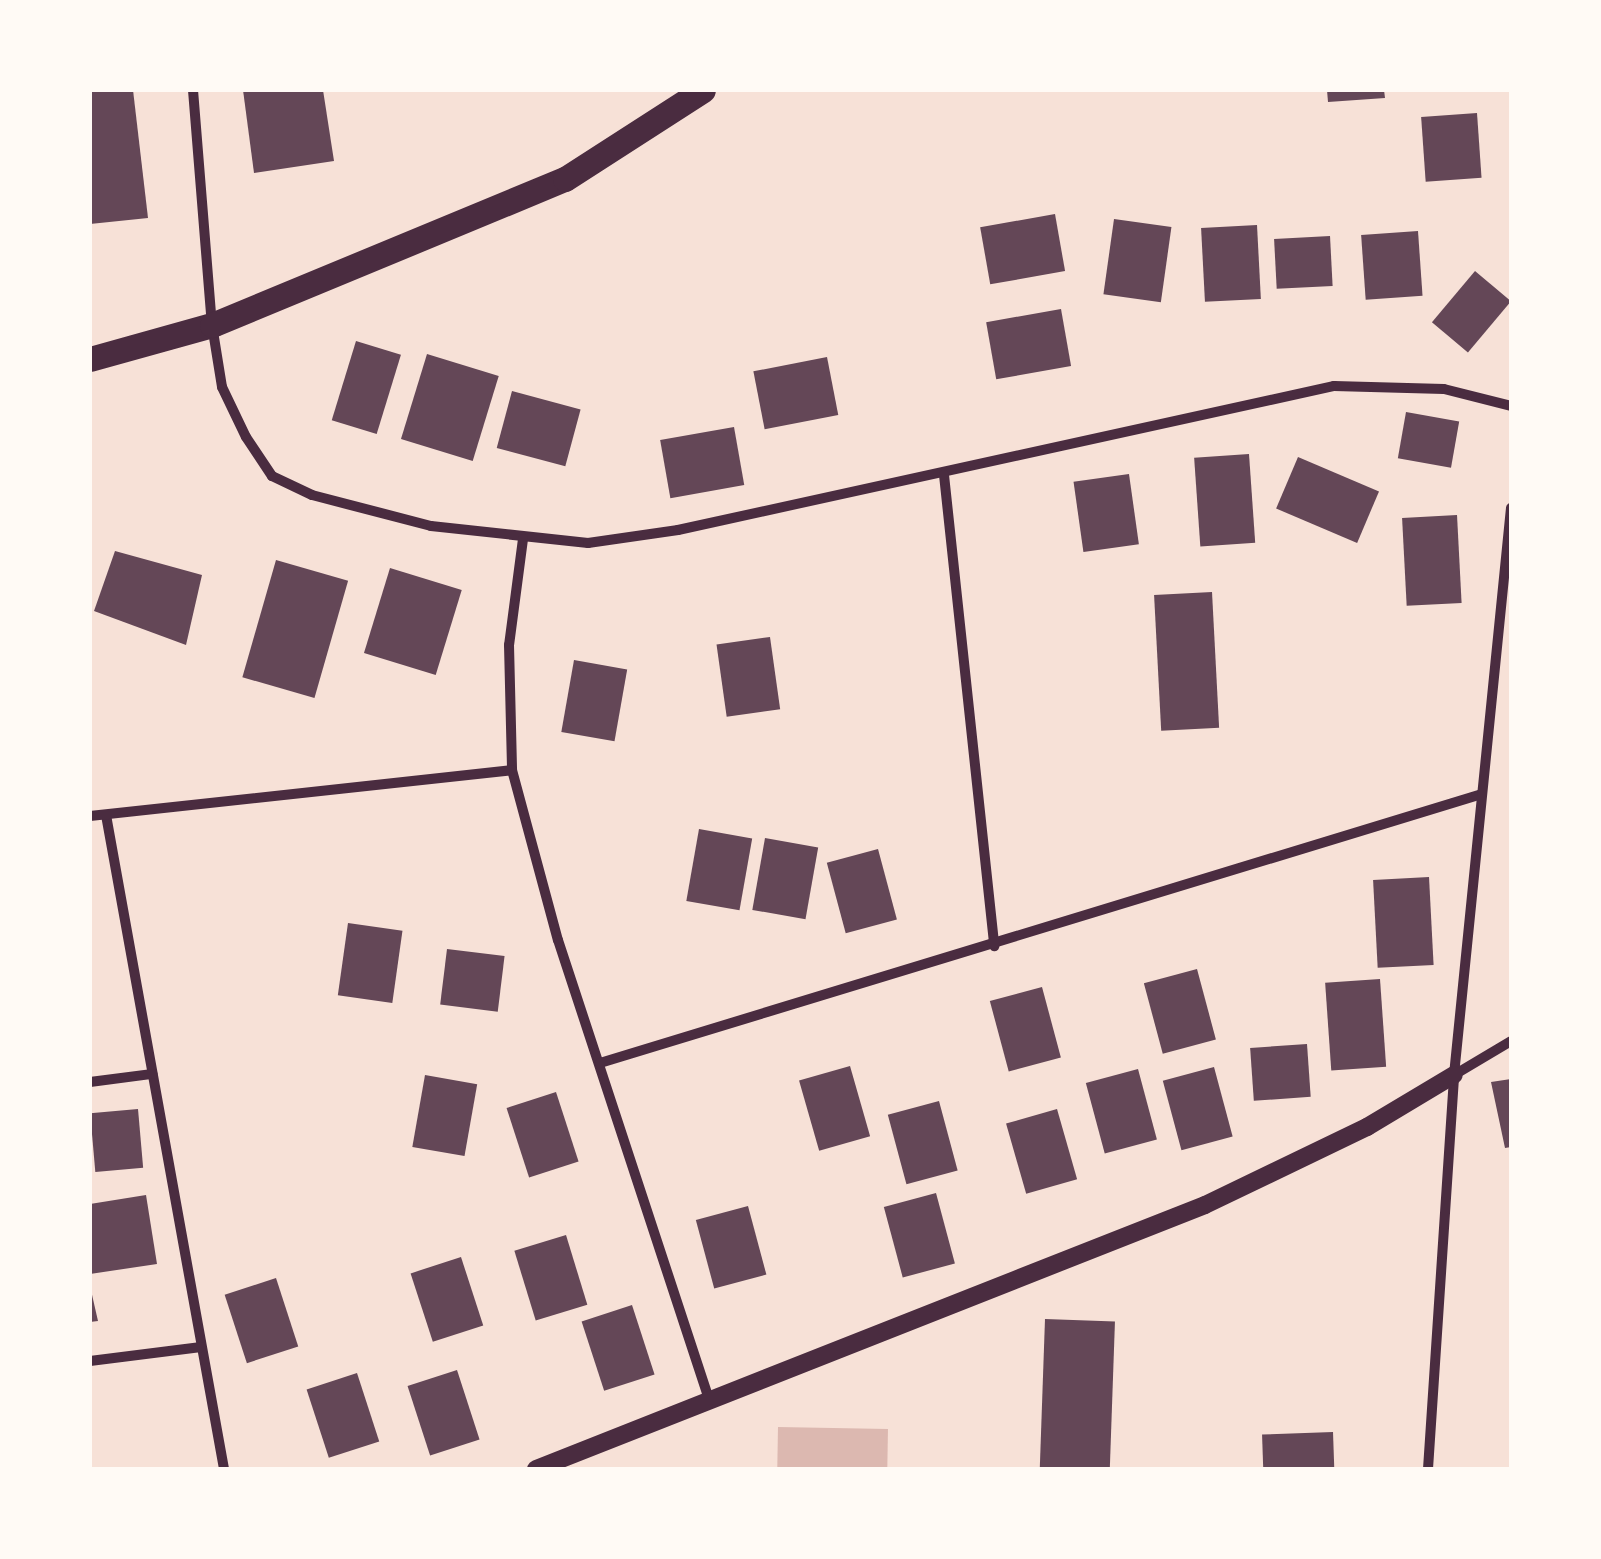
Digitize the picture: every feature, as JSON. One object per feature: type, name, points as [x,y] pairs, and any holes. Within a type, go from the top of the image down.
[{"type":"main road","points":[[90,359],[212,325],[565,179],[702,90]]},
{"type":"street","points":[[194,90],[212,325],[222,388],[272,476],[312,495],[430,526],[588,543],[678,530],[944,475],[1334,386],[1444,389],[1511,406]]},
{"type":"street","points":[[944,475],[994,946]]},
{"type":"street","points":[[1428,1469],[1454,1075],[1511,508]]},
{"type":"street","points":[[523,539],[509,645],[512,770],[558,940],[710,1402]]},
{"type":"street","points":[[90,816],[512,770]]},
{"type":"street","points":[[600,1062],[994,946],[1482,794]]},
{"type":"street","points":[[106,814],[224,1469]]},
{"type":"street","points":[[536,1469],[1205,1205],[1367,1128],[1511,1041]]},
{"type":"street","points":[[90,1082],[152,1074]]},
{"type":"street","points":[[90,1361],[201,1347]]},
{"type":"shaded area","points":[[778,1427],[888,1429],[887,1469],[777,1469]]},
{"type":"building","points":[[133,90],[148,218],[90,224],[90,91]]},
{"type":"building","points":[[243,90],[323,90],[334,161],[254,173]]},
{"type":"building","points":[[1327,90],[1384,90],[1385,98],[1328,102]]},
{"type":"building","points":[[1477,113],[1482,178],[1426,182],[1421,117]]},
{"type":"building","points":[[1055,214],[1065,271],[990,284],[980,227]]},
{"type":"building","points":[[1114,219],[1171,227],[1161,302],[1103,294]]},
{"type":"building","points":[[1257,225],[1261,299],[1205,302],[1201,228]]},
{"type":"building","points":[[1418,231],[1423,296],[1366,300],[1361,235]]},
{"type":"building","points":[[1330,236],[1333,286],[1277,289],[1274,239]]},
{"type":"building","points":[[1475,271],[1511,301],[1468,353],[1432,322]]},
{"type":"building","points":[[1061,309],[1071,366],[996,379],[986,322]]},
{"type":"building","points":[[356,341],[401,355],[377,434],[332,420]]},
{"type":"building","points":[[427,354],[499,376],[473,461],[401,439]]},
{"type":"building","points":[[827,357],[838,415],[765,429],[753,371]]},
{"type":"building","points":[[512,391],[581,409],[565,466],[497,448]]},
{"type":"building","points":[[1406,412],[1459,421],[1451,468],[1398,458]]},
{"type":"building","points":[[734,427],[744,485],[670,498],[660,440]]},
{"type":"building","points":[[1249,454],[1255,543],[1200,547],[1194,458]]},
{"type":"building","points":[[1298,457],[1379,491],[1357,543],[1276,509]]},
{"type":"building","points":[[1129,474],[1139,544],[1083,552],[1074,482]]},
{"type":"building","points":[[1457,515],[1462,603],[1407,606],[1402,518]]},
{"type":"building","points":[[115,551],[202,575],[186,645],[94,611]]},
{"type":"building","points":[[276,560],[348,581],[314,698],[242,677]]},
{"type":"building","points":[[390,568],[462,590],[436,675],[364,653]]},
{"type":"building","points":[[1212,592],[1219,728],[1161,731],[1154,595]]},
{"type":"building","points":[[770,637],[780,709],[727,717],[717,645]]},
{"type":"building","points":[[574,660],[627,669],[615,741],[561,732]]},
{"type":"building","points":[[699,829],[752,838],[740,910],[686,901]]},
{"type":"building","points":[[765,838],[818,847],[806,919],[752,910]]},
{"type":"building","points":[[878,849],[897,920],[846,933],[827,863]]},
{"type":"building","points":[[1429,877],[1434,965],[1378,968],[1373,880]]},
{"type":"building","points":[[348,923],[402,931],[392,1003],[338,995]]},
{"type":"building","points":[[447,949],[505,956],[498,1012],[440,1005]]},
{"type":"building","points":[[1197,969],[1216,1040],[1163,1054],[1144,983]]},
{"type":"building","points":[[1380,979],[1386,1067],[1331,1071],[1325,983]]},
{"type":"building","points":[[1042,987],[1061,1058],[1009,1071],[990,1001]]},
{"type":"building","points":[[1307,1044],[1311,1097],[1254,1101],[1250,1048]]},
{"type":"building","points":[[850,1066],[870,1136],[819,1151],[799,1081]]},
{"type":"building","points":[[1214,1067],[1233,1137],[1181,1150],[1163,1081]]},
{"type":"building","points":[[1138,1069],[1157,1140],[1105,1153],[1086,1083]]},
{"type":"building","points":[[425,1075],[477,1084],[465,1156],[412,1147]]},
{"type":"building","points":[[1511,1079],[1511,1147],[1505,1148],[1491,1082]]},
{"type":"building","points":[[556,1092],[579,1161],[529,1177],[507,1108]]},
{"type":"building","points":[[939,1101],[958,1171],[906,1184],[888,1115]]},
{"type":"building","points":[[138,1109],[143,1168],[95,1172],[90,1113]]},
{"type":"building","points":[[1057,1109],[1077,1179],[1026,1194],[1006,1124]]},
{"type":"building","points":[[936,1193],[955,1264],[903,1277],[884,1207]]},
{"type":"building","points":[[146,1195],[157,1264],[90,1274],[90,1204]]},
{"type":"building","points":[[748,1206],[766,1275],[714,1289],[696,1220]]},
{"type":"building","points":[[566,1235],[587,1305],[536,1321],[514,1251]]},
{"type":"building","points":[[461,1257],[483,1325],[433,1342],[411,1273]]},
{"type":"building","points":[[276,1278],[298,1346],[247,1363],[225,1295]]},
{"type":"building","points":[[90,1286],[98,1321],[90,1322]]},
{"type":"building","points":[[632,1305],[655,1374],[604,1391],[582,1321]]},
{"type":"building","points":[[1045,1319],[1115,1321],[1110,1469],[1040,1469]]},
{"type":"building","points":[[457,1370],[480,1439],[430,1455],[408,1386]]},
{"type":"building","points":[[357,1373],[379,1441],[329,1458],[307,1389]]},
{"type":"building","points":[[1333,1432],[1334,1469],[1263,1469],[1262,1434]]}]
